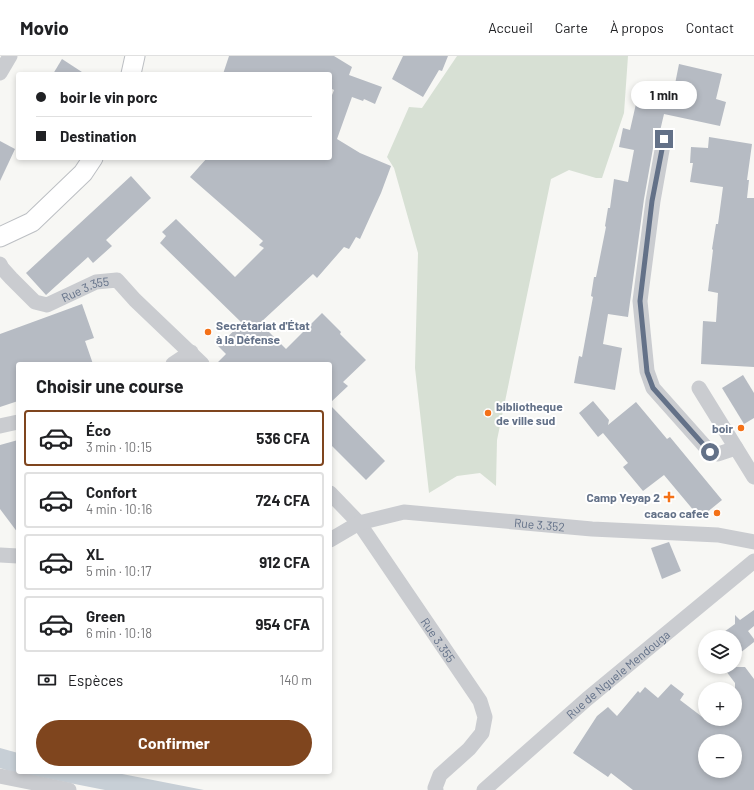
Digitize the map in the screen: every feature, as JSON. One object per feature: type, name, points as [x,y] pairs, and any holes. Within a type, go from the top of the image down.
[{"type":"main road","points":[[131,72],[135,56]]},
{"type":"main road","points":[[0,237],[32,222],[83,174],[92,160]]},
{"type":"street","points":[[0,73],[10,56]]},
{"type":"street","points":[[664,139],[652,201],[640,301],[647,372],[653,388],[710,452],[718,454],[736,448]]},
{"type":"street","name":"Rue 3.355","points":[[0,264],[5,279],[36,302],[47,305],[96,282],[117,280],[135,300],[200,362]]},
{"type":"street","points":[[177,362],[191,352]]},
{"type":"street","points":[[699,388],[754,477]]},
{"type":"street","points":[[0,426],[16,422]]},
{"type":"street","name":"Rue 3.355","points":[[332,495],[359,523],[480,701],[485,717],[482,733],[469,748],[440,774],[435,788],[436,790]]},
{"type":"street","name":"Rue 3.352","points":[[332,539],[359,523],[404,512],[592,529],[718,535],[754,542]]},
{"type":"street","points":[[0,555],[16,556]]},
{"type":"street","name":"Rue de Nguele Mendouga","points":[[484,790],[587,699],[754,561]]},
{"type":"street","points":[[0,776],[69,790]]},
{"type":"shaded area","points":[[457,56],[628,56],[624,113],[602,178],[596,178],[569,170],[551,179],[497,440],[496,486],[480,473],[457,476],[429,493],[415,368],[418,253],[394,168],[387,157],[409,107],[422,108]]},
{"type":"shaded area","points":[[0,748],[16,752],[16,772],[0,768]]},
{"type":"shaded area","points":[[24,774],[122,774],[204,790],[105,790]]},
{"type":"building","points":[[229,56],[334,56],[352,67],[349,75],[382,87],[375,104],[364,99],[363,101],[352,97],[337,139],[360,153],[391,166],[381,193],[360,239],[356,237],[349,249],[344,247],[317,278],[313,274],[260,323],[286,349],[322,313],[341,332],[340,334],[366,360],[343,382],[348,386],[332,401],[332,362],[218,362],[226,354],[218,346],[242,323],[160,243],[166,236],[162,232],[176,219],[235,277],[264,248],[259,245],[263,241],[190,177],[205,160],[332,160],[332,95],[334,90],[332,89],[332,72],[224,72]]},
{"type":"building","points":[[403,56],[448,56],[442,71],[439,70],[423,97],[392,79]]},
{"type":"building","points":[[62,59],[82,72],[54,72]]},
{"type":"building","points":[[679,64],[722,74],[716,99],[726,102],[720,126],[664,114],[660,131],[655,137],[644,199],[628,317],[608,314],[603,344],[622,348],[615,390],[574,383],[579,356],[582,357],[593,297],[591,296],[594,277],[596,277],[606,227],[608,208],[610,208],[614,179],[628,182],[634,150],[619,147],[623,128],[630,130],[641,82],[674,89]]},
{"type":"building","points":[[709,137],[752,144],[747,180],[749,180],[747,198],[754,198],[754,367],[701,364],[703,321],[716,322],[718,293],[708,291],[712,249],[716,224],[718,224],[723,187],[690,182],[693,163],[690,163],[691,147],[708,148]]},
{"type":"building","points":[[0,141],[15,149],[0,181]]},
{"type":"building","points":[[131,176],[151,198],[106,240],[112,246],[93,263],[88,257],[46,295],[26,273]]},
{"type":"building","points":[[82,304],[94,338],[85,341],[92,362],[16,362],[16,402],[0,407],[0,334]]},
{"type":"building","points":[[743,375],[754,393],[754,418],[744,424],[722,388]]},
{"type":"building","points":[[593,401],[609,420],[608,425],[636,402],[667,439],[670,437],[722,500],[700,518],[664,475],[643,491],[623,467],[628,463],[603,433],[598,437],[579,413]]},
{"type":"building","points":[[332,407],[385,461],[366,480],[332,446]]},
{"type":"building","points":[[16,441],[16,530],[0,509],[0,445]]},
{"type":"building","points":[[669,542],[681,571],[662,579],[651,548]]},
{"type":"building","points":[[754,610],[754,626],[748,631],[754,639],[754,642],[742,651],[742,630],[727,630],[735,624],[735,615],[740,620]]},
{"type":"building","points":[[742,667],[745,667],[754,679],[754,790],[633,790],[611,773],[608,777],[573,753],[597,716],[608,707],[617,716],[638,691],[640,693],[645,687],[658,698],[671,684],[684,694],[680,700],[698,714],[698,726],[742,726],[742,682],[734,682],[728,674],[742,674]]},
{"type":"place","name":"Secrétariat d'État à la Défense","points":[[208,332]]},
{"type":"place","name":"bibliotheque de ville sud","points":[[488,413]]},
{"type":"place","name":"boir","points":[[741,428]]},
{"type":"place","name":"Camp Yeyap 2","points":[[669,497]]},
{"type":"place","name":"cacao cafee","points":[[717,513]]},
{"type":"route","points":[[664,139],[652,201],[640,301],[647,372],[653,388],[710,452]]}]
